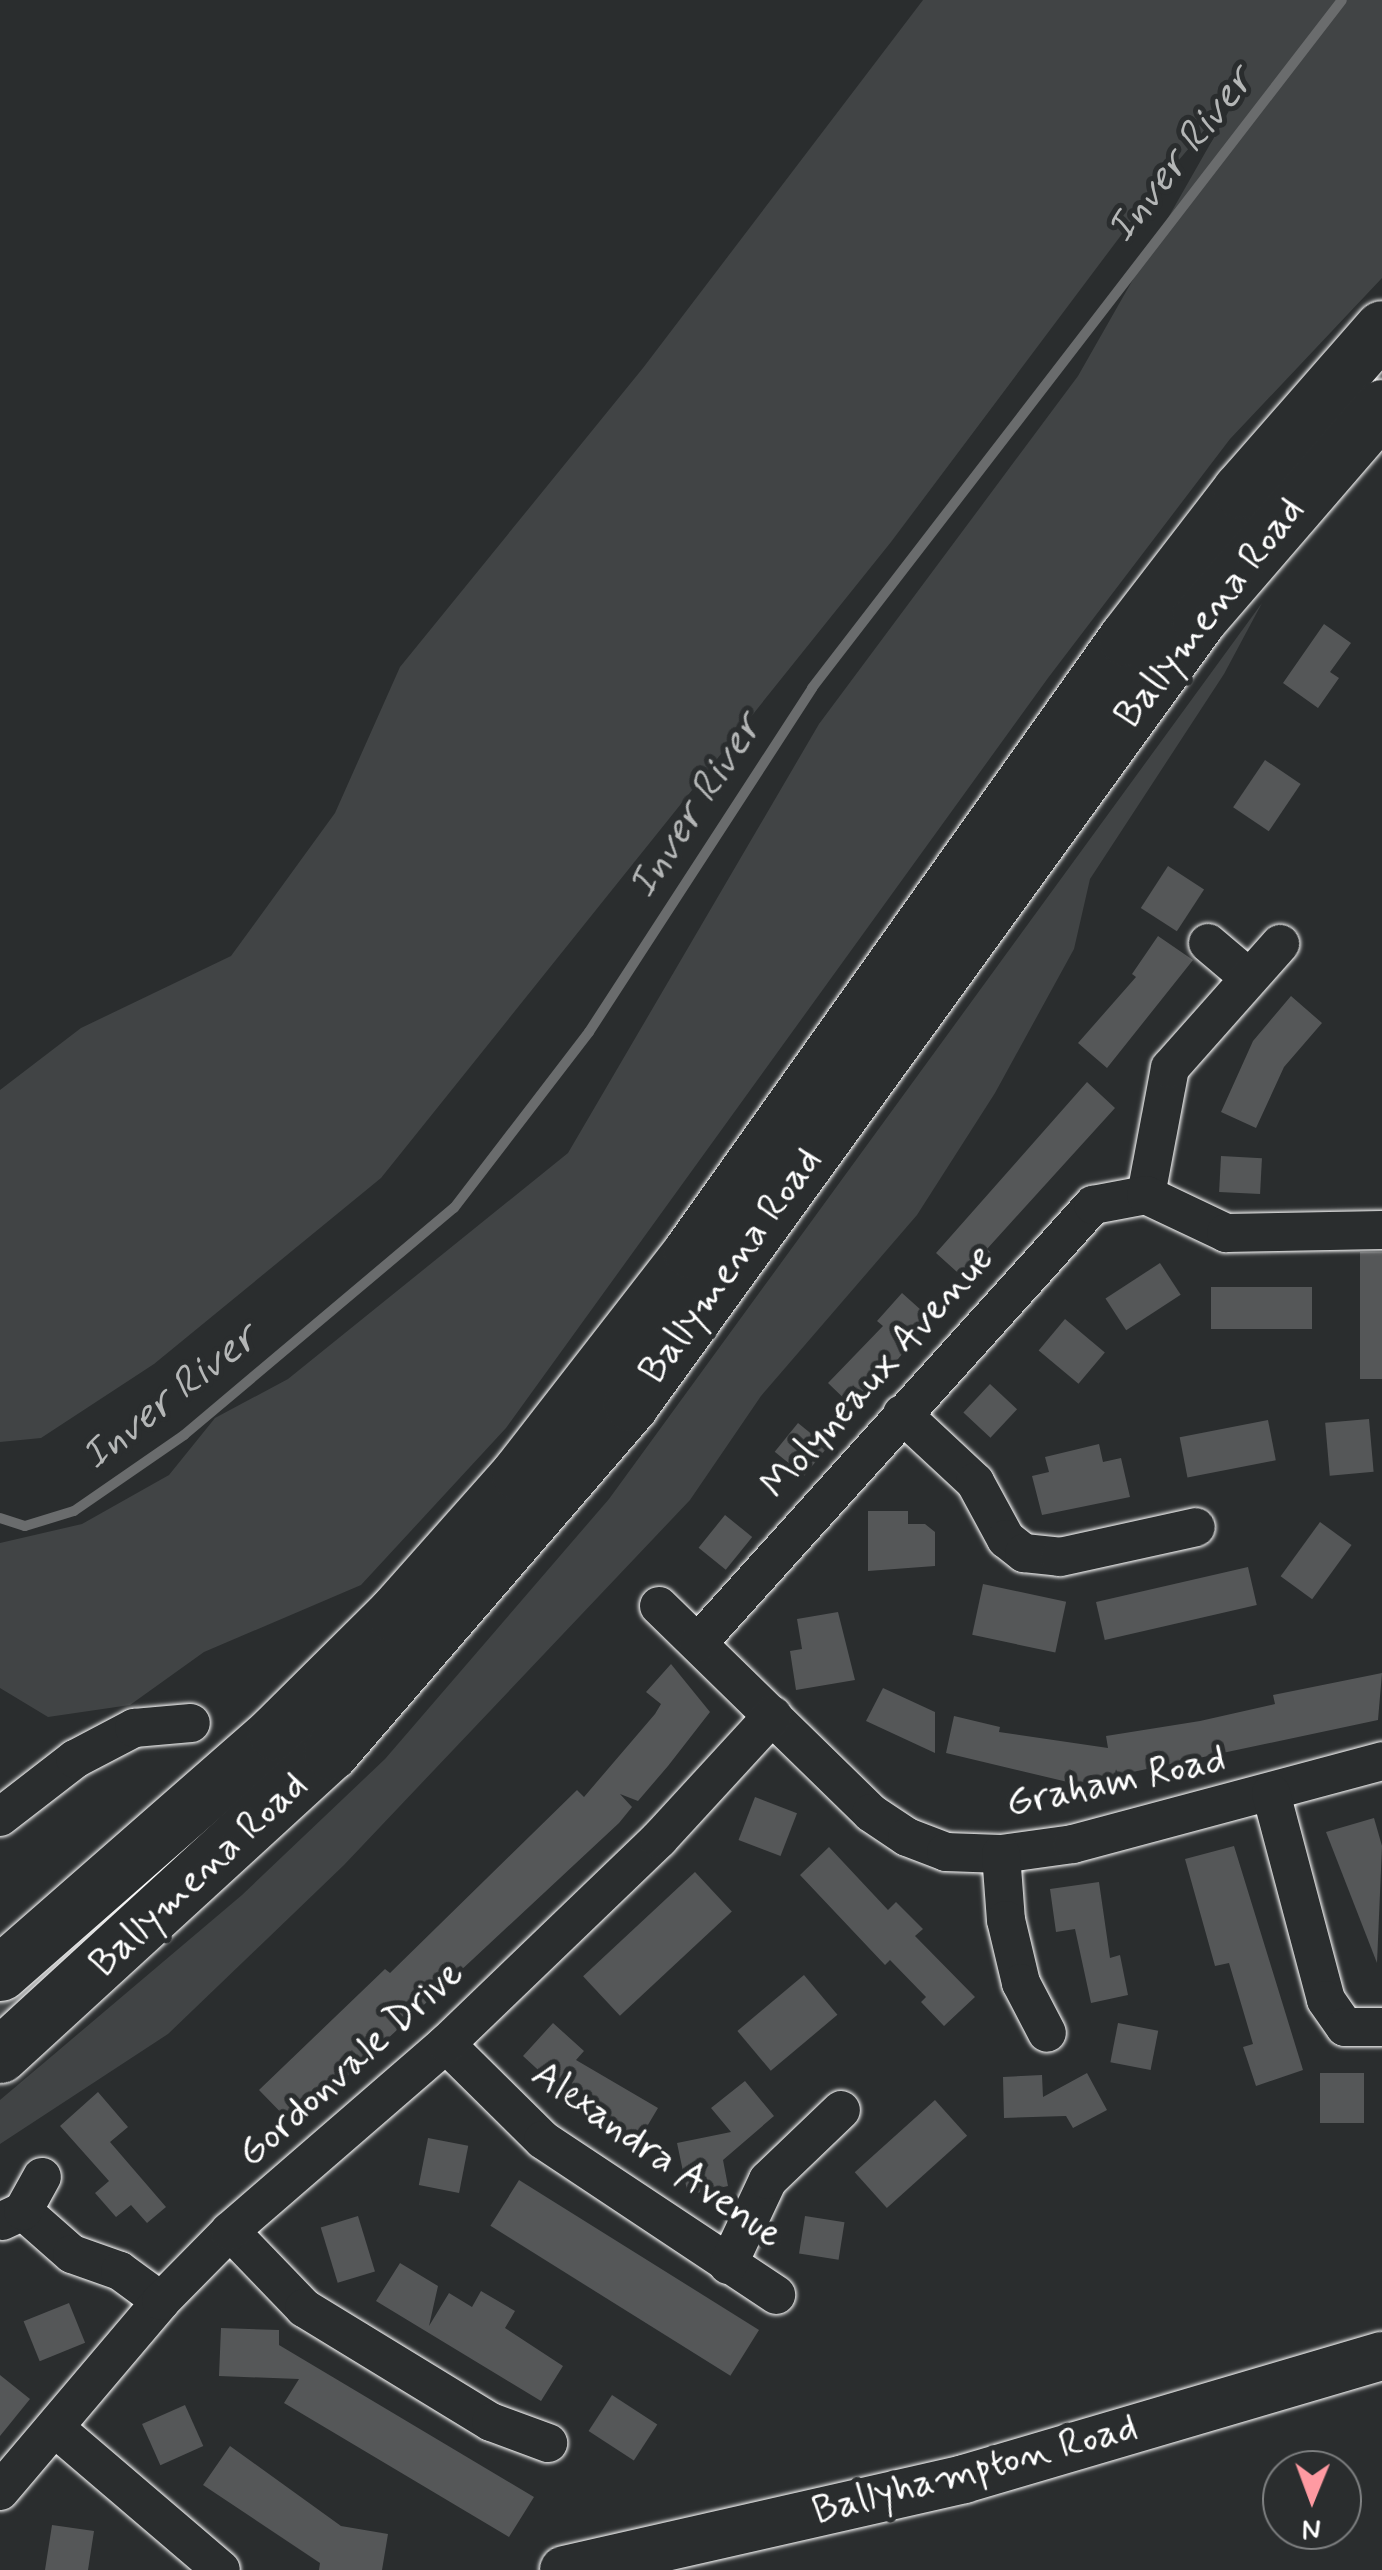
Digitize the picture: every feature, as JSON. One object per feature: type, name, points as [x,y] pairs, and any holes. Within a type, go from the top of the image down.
[{"type":"highway","name":"Ballymena Road","points":[[5,1970],[276,1732],[394,1614],[519,1473],[691,1251],[1126,638],[1240,490],[1382,328]]},
{"type":"highway","name":"Ballymena Road","points":[[0,2056],[330,1752],[631,1404],[1199,619],[1382,406]]},
{"type":"street","points":[[1208,943],[1246,976]]},
{"type":"street","points":[[1280,944],[1246,976],[1170,1068],[1146,1196],[1218,1232],[1382,1230]]},
{"type":"street","name":"Molyneaux Avenue","points":[[698,1643],[1082,1213],[1106,1200],[1146,1196]]},
{"type":"street","points":[[902,1414],[975,1482],[1006,1539],[1024,1553],[1060,1557],[1196,1527]]},
{"type":"street","name":"Graham Road","points":[[658,1606],[853,1796],[898,1832],[946,1852],[1001,1854],[1114,1835],[1382,1761]]},
{"type":"street","name":"Gordonvale Drive","points":[[0,2492],[161,2301],[230,2231],[446,2044],[671,1827],[773,1715]]},
{"type":"street","points":[[0,1816],[75,1759],[134,1728],[190,1723]]},
{"type":"street","points":[[1271,1793],[1326,2000],[1345,2027],[1382,2027]]},
{"type":"street","points":[[1001,1854],[1006,1920],[1021,1983],[1047,2033]]},
{"type":"street","name":"Alexandra Avenue","points":[[446,2044],[522,2124],[776,2295]]},
{"type":"street","points":[[728,2265],[768,2180],[841,2110]]},
{"type":"street","points":[[42,2176],[11,2217],[72,2254],[120,2272],[161,2301]]},
{"type":"street","points":[[230,2231],[304,2308],[491,2422],[548,2443]]},
{"type":"street","name":"Ballyhampton Road","points":[[564,2570],[964,2479],[1382,2356]]},
{"type":"street","points":[[55,2428],[221,2570]]},
{"type":"shaded area","points":[[923,0],[1382,0],[1382,278],[1230,439],[1048,678],[506,1428],[361,1585],[204,1652],[130,1705],[48,1717],[0,1688],[0,1543],[82,1524],[169,1475],[215,1418],[288,1379],[568,1153],[819,724],[1078,376],[1246,81],[1167,174],[891,542],[381,1178],[154,1364],[41,1438],[0,1442],[0,1090],[81,1028],[231,956],[335,813],[400,667],[643,368]]},
{"type":"shaded area","points":[[1262,603],[1224,674],[1090,879],[1074,949],[995,1093],[917,1215],[761,1396],[690,1500],[344,1865],[168,2034],[0,2144],[0,2100],[242,1895],[385,1759],[609,1499]]},
{"type":"shaded area","points":[[273,1760],[282,1769],[0,2024],[0,2001]]},
{"type":"building","points":[[1324,624],[1351,643],[1330,672],[1339,678],[1318,708],[1283,683]]},
{"type":"building","points":[[1265,760],[1301,784],[1269,831],[1233,807]]},
{"type":"building","points":[[1168,866],[1204,889],[1177,931],[1141,908]]},
{"type":"building","points":[[1158,936],[1193,960],[1107,1068],[1078,1043],[1136,977],[1132,974]]},
{"type":"building","points":[[1291,996],[1322,1023],[1284,1067],[1256,1128],[1221,1112],[1253,1041]]},
{"type":"building","points":[[1087,1082],[1115,1108],[987,1249],[991,1253],[967,1281],[936,1253]]},
{"type":"building","points":[[1221,1156],[1262,1158],[1260,1194],[1219,1192]]},
{"type":"building","points":[[1360,1252],[1382,1252],[1382,1379],[1360,1379]]},
{"type":"building","points":[[1160,1263],[1181,1295],[1126,1330],[1105,1298]]},
{"type":"building","points":[[1211,1287],[1312,1287],[1312,1329],[1211,1329]]},
{"type":"building","points":[[902,1293],[931,1319],[856,1410],[828,1383],[883,1326],[877,1321]]},
{"type":"building","points":[[1065,1319],[1105,1352],[1078,1384],[1039,1350]]},
{"type":"building","points":[[990,1384],[1017,1409],[990,1438],[963,1413]]},
{"type":"building","points":[[1369,1419],[1374,1472],[1330,1476],[1325,1423]]},
{"type":"building","points":[[1268,1420],[1276,1460],[1187,1477],[1180,1437]]},
{"type":"building","points":[[798,1423],[828,1447],[804,1476],[775,1452]]},
{"type":"building","points":[[1099,1444],[1103,1462],[1121,1458],[1130,1497],[1042,1515],[1032,1476],[1049,1472],[1045,1457]]},
{"type":"building","points":[[868,1511],[908,1511],[908,1524],[925,1524],[935,1532],[935,1566],[868,1571]]},
{"type":"building","points":[[725,1515],[752,1537],[726,1570],[699,1548]]},
{"type":"building","points":[[1320,1522],[1352,1545],[1312,1599],[1281,1576]]},
{"type":"building","points":[[1248,1567],[1257,1605],[1105,1640],[1096,1602]]},
{"type":"building","points":[[983,1584],[1066,1602],[1055,1653],[972,1635]]},
{"type":"building","points":[[838,1612],[855,1680],[796,1690],[790,1651],[802,1649],[797,1619]]},
{"type":"building","points":[[671,1664],[710,1712],[668,1766],[638,1801],[620,1794],[632,1807],[619,1823],[294,2126],[259,2090],[385,1969],[390,1973],[577,1790],[584,1797],[655,1714],[661,1704],[646,1692]]},
{"type":"building","points":[[1382,1673],[1378,1720],[1076,1784],[946,1753],[954,1716],[1000,1727],[999,1732],[1108,1748],[1106,1736],[1275,1704],[1273,1695]]},
{"type":"building","points":[[883,1688],[935,1712],[935,1753],[866,1721]]},
{"type":"building","points":[[755,1797],[797,1813],[781,1856],[739,1840]]},
{"type":"building","points":[[1374,1818],[1382,1846],[1377,1963],[1326,1832]]},
{"type":"building","points":[[1234,1846],[1303,2070],[1256,2086],[1243,2047],[1253,2044],[1229,1963],[1215,1966],[1185,1859]]},
{"type":"building","points":[[829,1847],[888,1910],[896,1902],[923,1929],[915,1936],[975,1997],[944,2026],[921,2002],[926,1997],[890,1960],[885,1965],[800,1875]]},
{"type":"building","points":[[695,1872],[732,1911],[620,2016],[583,1976]]},
{"type":"building","points":[[1099,1882],[1110,1958],[1120,1955],[1128,1995],[1091,2003],[1075,1929],[1056,1932],[1050,1889]]},
{"type":"building","points":[[804,1975],[837,2015],[771,2071],[737,2031]]},
{"type":"building","points":[[553,2023],[584,2051],[576,2060],[658,2108],[639,2140],[573,2102],[523,2056]]},
{"type":"building","points":[[1118,2023],[1158,2031],[1151,2070],[1110,2062]]},
{"type":"building","points":[[1087,2073],[1107,2110],[1073,2128],[1066,2116],[1004,2118],[1003,2077],[1042,2075],[1043,2097]]},
{"type":"building","points":[[1320,2073],[1364,2073],[1364,2123],[1320,2123]]},
{"type":"building","points":[[745,2081],[774,2116],[723,2160],[728,2186],[688,2195],[677,2143],[731,2132],[711,2108]]},
{"type":"building","points":[[98,2092],[128,2127],[110,2142],[166,2207],[147,2223],[131,2205],[116,2217],[95,2193],[109,2181],[60,2126]]},
{"type":"building","points":[[935,2100],[967,2136],[887,2208],[855,2172]]},
{"type":"building","points":[[428,2138],[468,2146],[459,2193],[419,2185]]},
{"type":"building","points":[[519,2180],[759,2330],[730,2376],[490,2226]]},
{"type":"building","points":[[358,2216],[375,2271],[338,2283],[321,2227]]},
{"type":"building","points":[[805,2216],[845,2222],[839,2260],[799,2254]]},
{"type":"building","points":[[400,2263],[438,2286],[429,2326],[449,2293],[472,2307],[481,2291],[515,2311],[505,2328],[563,2366],[541,2401],[376,2301]]},
{"type":"building","points":[[69,2303],[85,2343],[40,2361],[24,2321]]},
{"type":"building","points":[[221,2328],[279,2330],[279,2345],[534,2497],[509,2537],[284,2403],[299,2379],[219,2376]]},
{"type":"building","points":[[0,2375],[30,2399],[0,2436]]},
{"type":"building","points":[[612,2395],[657,2424],[634,2460],[589,2431]]},
{"type":"building","points":[[185,2405],[203,2446],[160,2465],[142,2424]]},
{"type":"building","points":[[230,2446],[341,2526],[388,2534],[382,2570],[319,2570],[320,2563],[203,2485]]},
{"type":"building","points":[[52,2525],[94,2531],[88,2570],[45,2570]]},
{"type":"waterway","name":"Inver River","points":[[0,1518],[25,1526],[74,1511],[184,1435],[454,1208],[589,1032],[812,688],[1342,0]]}]
